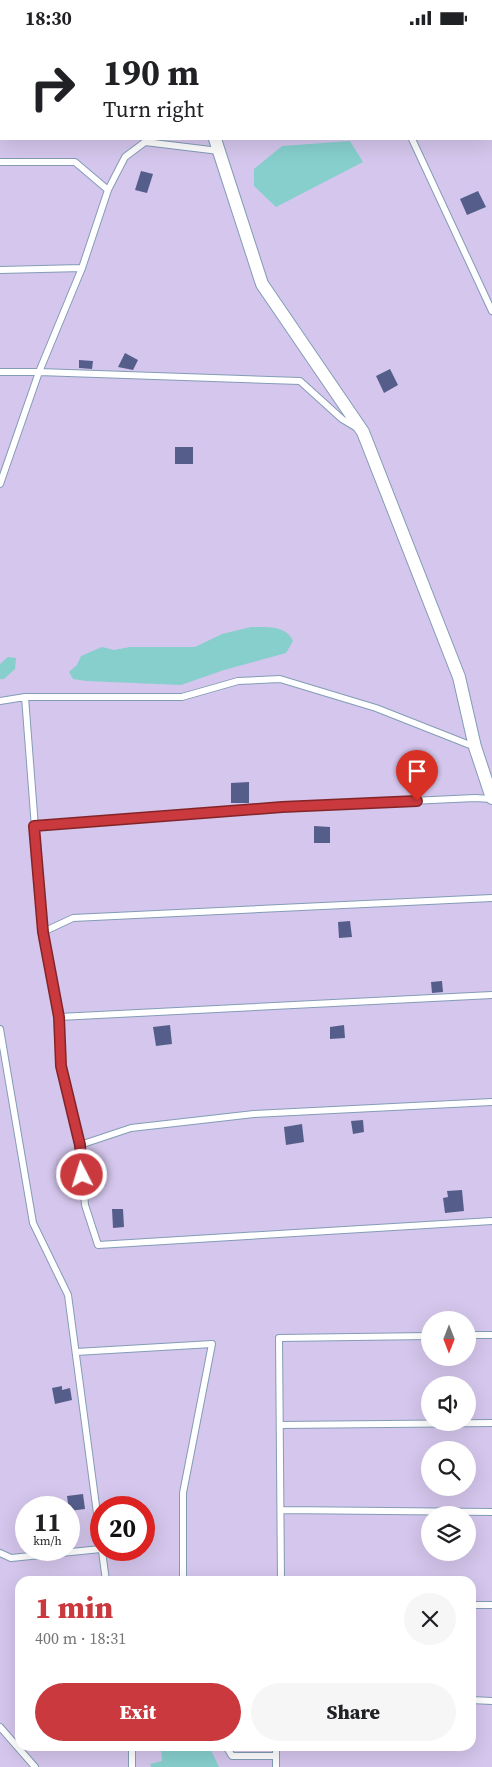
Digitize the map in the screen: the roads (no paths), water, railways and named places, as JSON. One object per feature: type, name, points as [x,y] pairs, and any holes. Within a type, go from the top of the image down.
[{"type":"street","points":[[217,145],[262,284],[362,432],[459,677],[475,747],[492,798]]},
{"type":"lane","points":[[0,484],[40,372],[82,268],[108,190],[125,157],[144,140],[217,145]]},
{"type":"lane","points":[[412,140],[492,311]]},
{"type":"lane","points":[[0,162],[75,161],[108,190]]},
{"type":"lane","points":[[0,270],[82,268]]},
{"type":"lane","points":[[0,372],[300,381],[342,419],[362,432]]},
{"type":"lane","points":[[0,701],[25,697],[182,697],[238,681],[280,679],[376,708],[475,747]]},
{"type":"lane","points":[[25,697],[43,932],[59,1017],[61,1066],[80,1145],[85,1205],[98,1245],[492,1221]]},
{"type":"lane","points":[[34,826],[282,807],[492,798]]},
{"type":"lane","points":[[43,932],[73,918],[492,898]]},
{"type":"lane","points":[[59,1017],[492,995]]},
{"type":"lane","points":[[0,1029],[33,1223],[68,1295],[94,1496]]},
{"type":"lane","points":[[80,1145],[132,1128],[254,1115],[492,1102]]},
{"type":"lane","points":[[476,1335],[492,1335]]},
{"type":"lane","points":[[282,1576],[279,1339],[421,1336]]},
{"type":"lane","points":[[76,1352],[212,1344],[183,1493],[183,1576]]},
{"type":"lane","points":[[280,1425],[492,1423]]},
{"type":"lane","points":[[281,1510],[492,1512]]},
{"type":"lane","points":[[0,1553],[11,1558],[90,1550]]},
{"type":"lane","points":[[103,1561],[105,1576]]},
{"type":"lane","points":[[476,1605],[492,1605]]},
{"type":"lane","points":[[476,1701],[492,1701]]},
{"type":"lane","points":[[0,1727],[15,1744]]},
{"type":"lane","points":[[21,1751],[35,1767]]},
{"type":"lane","points":[[132,1751],[132,1767]]},
{"type":"lane","points":[[229,1751],[232,1756],[275,1756]]},
{"type":"lane","points":[[276,1751],[276,1767]]},
{"type":"lane","points":[[133,1759],[138,1767]]}]
